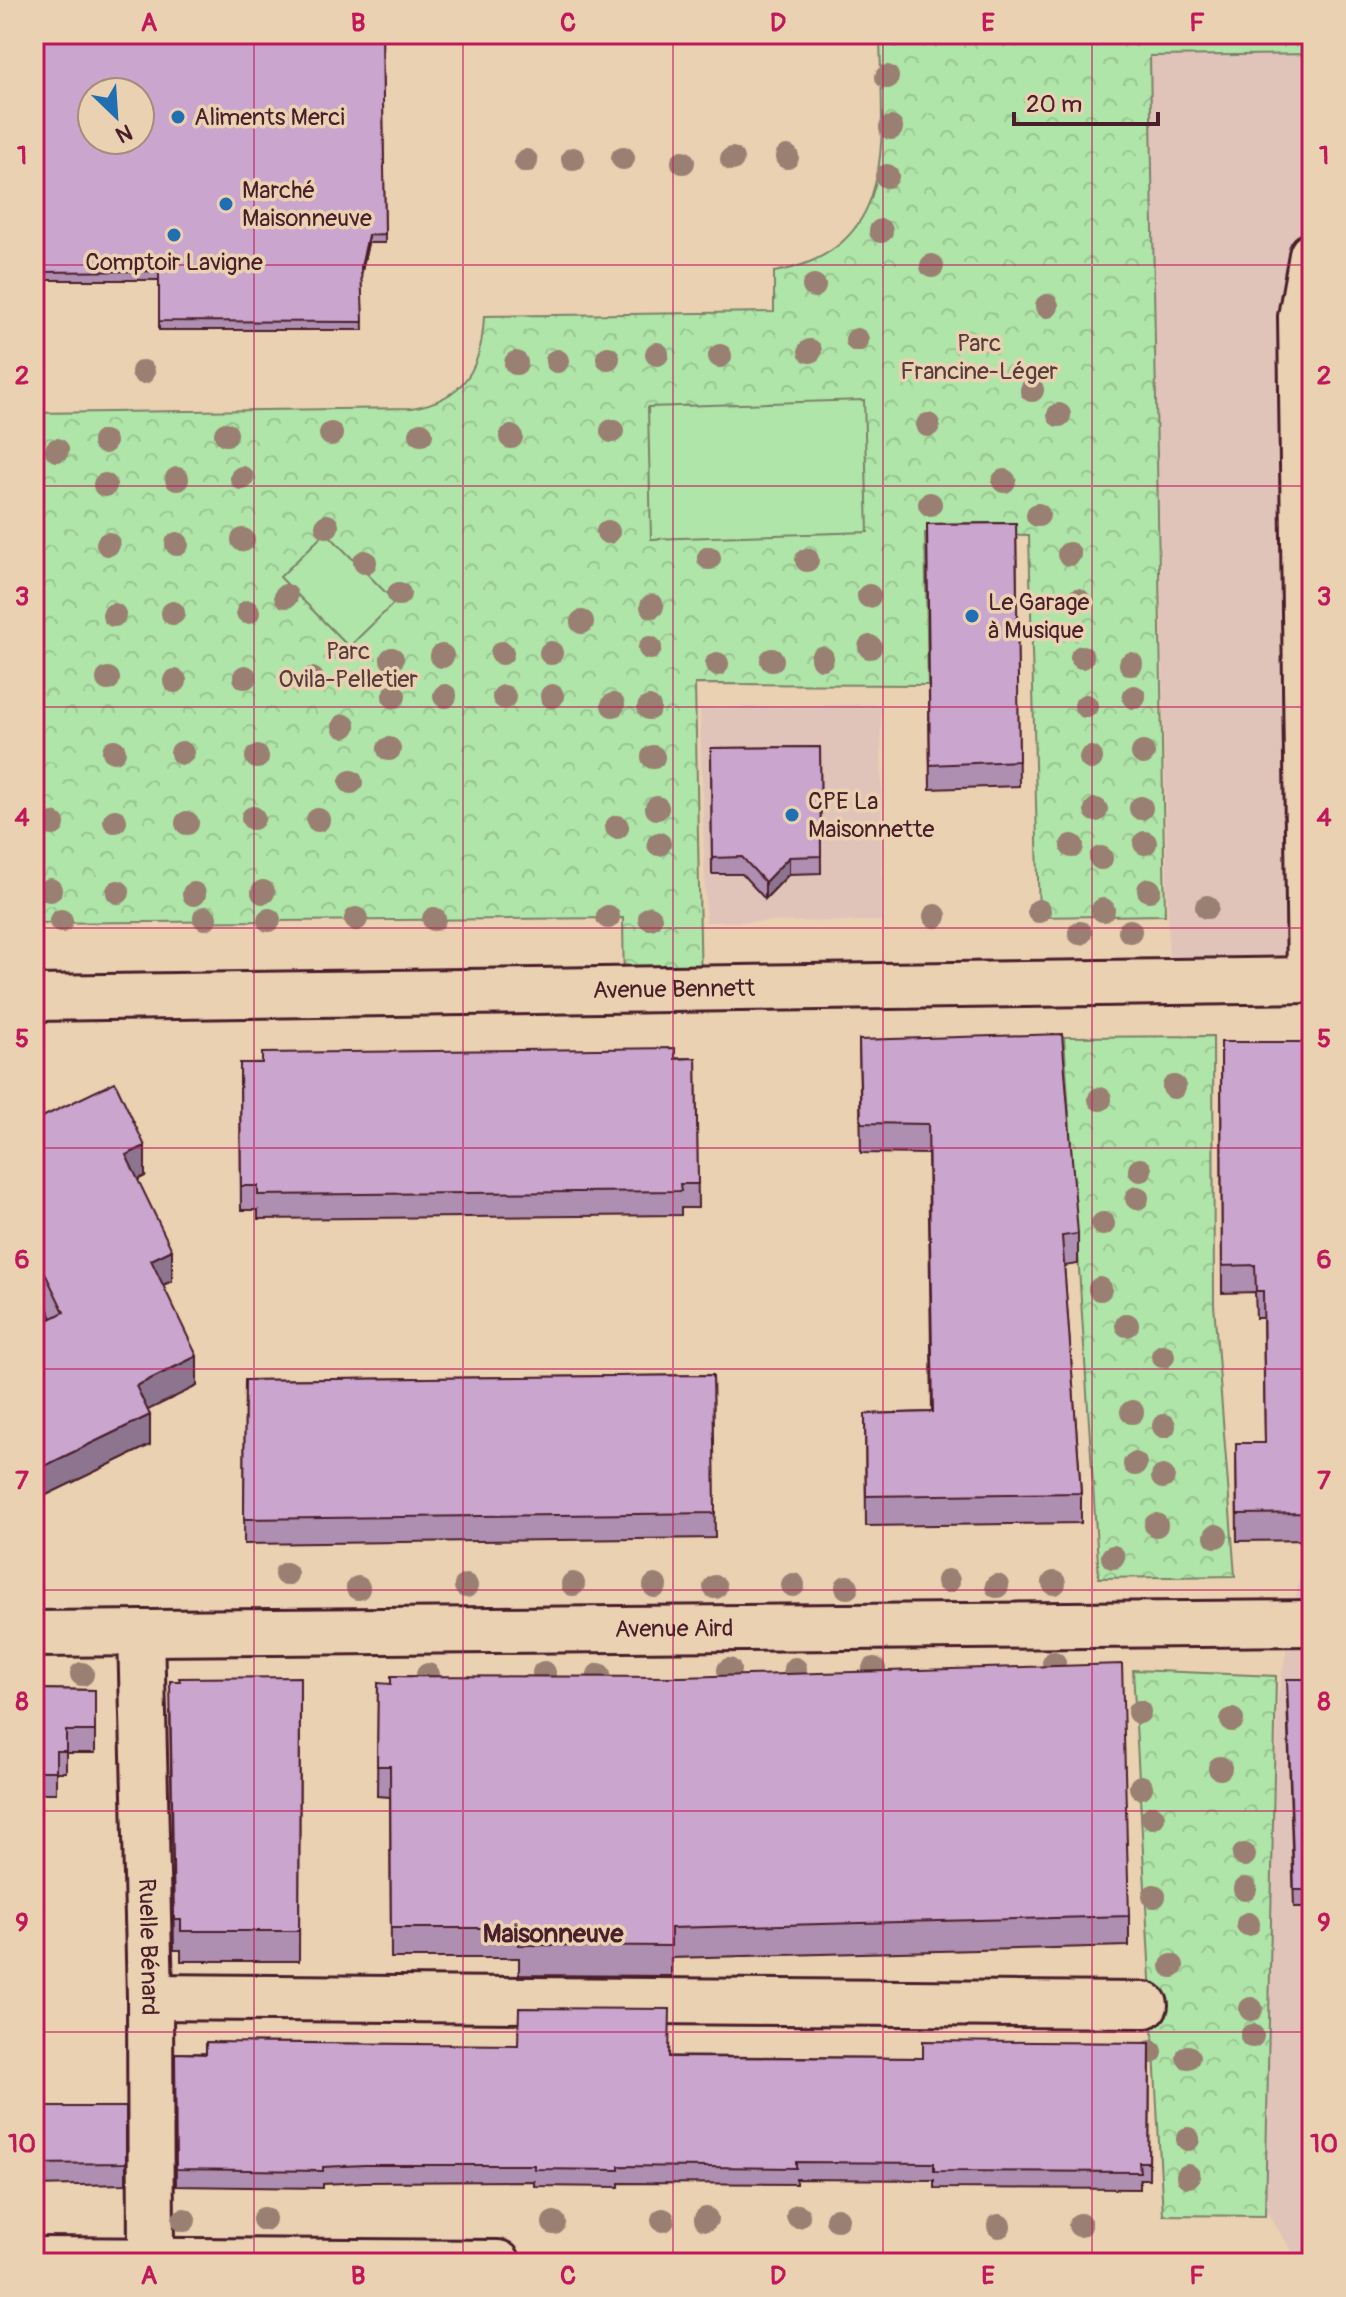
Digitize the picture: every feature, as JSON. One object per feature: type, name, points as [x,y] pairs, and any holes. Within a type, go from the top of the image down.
[{"type":"street","points":[[1311,980],[1301,317],[1312,255]]},
{"type":"street","name":"Avenue Bennett","points":[[34,998],[1311,980]]},
{"type":"street","name":"Avenue Aird","points":[[34,1634],[1312,1623]]},
{"type":"street","name":"Ruelle Bénard","points":[[141,1633],[150,1997],[151,2261]]},
{"type":"street","points":[[150,1997],[1145,2005]]},
{"type":"street","points":[[34,2260],[498,2263]]},
{"type":"shaded area","points":[[1312,54],[1312,980],[1169,972],[1150,55]]},
{"type":"shaded area","name":"CPE La Maisonnette","points":[[881,704],[882,921],[706,922],[700,708]]},
{"type":"shaded area","points":[[1312,1562],[1312,2263],[1300,2263],[1261,2204],[1278,1697],[1302,1563]]},
{"type":"green space","points":[[880,34],[1312,34],[1312,54],[1150,56],[1165,915],[1039,917],[1029,535],[925,533],[928,685],[695,684],[701,989],[624,991],[623,918],[34,923],[34,413],[412,408],[445,397],[467,378],[479,351],[484,316],[774,312],[774,272],[816,259],[845,239],[864,213],[876,182],[882,110]]},
{"type":"green space","points":[[864,400],[868,532],[651,539],[648,407]]},
{"type":"green space","points":[[326,532],[395,602],[349,647],[280,577]]},
{"type":"green space","points":[[1213,1036],[1214,1304],[1235,1576],[1099,1578],[1064,1037]]},
{"type":"green space","points":[[1133,1670],[1276,1676],[1265,2216],[1163,2215]]},
{"type":"building","name":"Marché Maisonneuve","points":[[34,34],[382,34],[385,234],[368,235],[361,267],[363,322],[159,321],[159,271],[34,272]]},
{"type":"building","name":"Le Garage à Musique","points":[[1016,523],[1019,761],[930,765],[927,524]]},
{"type":"building","name":"CPE La Maisonnette","points":[[820,747],[821,856],[789,857],[765,882],[742,857],[712,858],[711,748]]},
{"type":"building","points":[[1062,1034],[1078,1234],[1062,1236],[1081,1493],[866,1496],[865,1414],[933,1412],[928,1124],[861,1123],[859,1040]]},
{"type":"building","points":[[1221,1042],[1312,1042],[1312,1513],[1237,1514],[1236,1443],[1265,1443],[1263,1291],[1256,1291],[1255,1265],[1222,1266]]},
{"type":"building","points":[[675,1048],[675,1059],[696,1058],[698,1184],[680,1184],[681,1191],[258,1195],[258,1186],[241,1186],[240,1063],[262,1063],[262,1053]]},
{"type":"building","points":[[115,1082],[145,1146],[126,1155],[172,1250],[151,1260],[197,1356],[136,1386],[150,1415],[34,1471],[34,1327],[64,1312],[34,1251],[34,1121]]},
{"type":"building","points":[[713,1375],[715,1513],[244,1519],[245,1380]]},
{"type":"building","points":[[1122,1664],[1129,1916],[671,1928],[671,1946],[519,1945],[519,1928],[391,1928],[390,1766],[377,1766],[378,1683],[391,1684],[391,1676],[681,1677]]},
{"type":"building","points":[[300,1677],[299,1931],[181,1931],[181,1920],[174,1920],[170,1681],[180,1681],[179,1678]]},
{"type":"building","points":[[1287,1679],[1312,1679],[1312,1890],[1294,1890]]},
{"type":"building","points":[[34,1689],[95,1690],[95,1731],[66,1731],[66,1751],[56,1751],[56,1771],[39,1771],[39,2107],[126,2107],[126,2163],[34,2164]]},
{"type":"building","points":[[519,2008],[670,2009],[669,2057],[923,2058],[923,2041],[1150,2043],[1149,2162],[1139,2162],[1140,2172],[934,2171],[934,2163],[796,2162],[796,2168],[619,2166],[619,2170],[534,2169],[534,2165],[364,2165],[323,2167],[323,2171],[176,2169],[175,2053],[206,2054],[206,2042],[518,2045]]},
{"type":"place","name":"Aliments Merci","points":[[178,117]]},
{"type":"place","name":"Marché Maisonneuve","points":[[226,204]]},
{"type":"place","name":"Comptoir Lavigne","points":[[174,235]]},
{"type":"place","name":"Le Garage à Musique","points":[[972,616]]},
{"type":"place","name":"CPE La Maisonnette","points":[[792,815]]},
{"type":"district","name":"Maisonneuve","points":[[553,1934]]},
{"type":"park label","name":"Parc Francine-Léger","points":[[979,357]]},
{"type":"park label","name":"Parc Ovila-Pelletier","points":[[348,665]]}]
